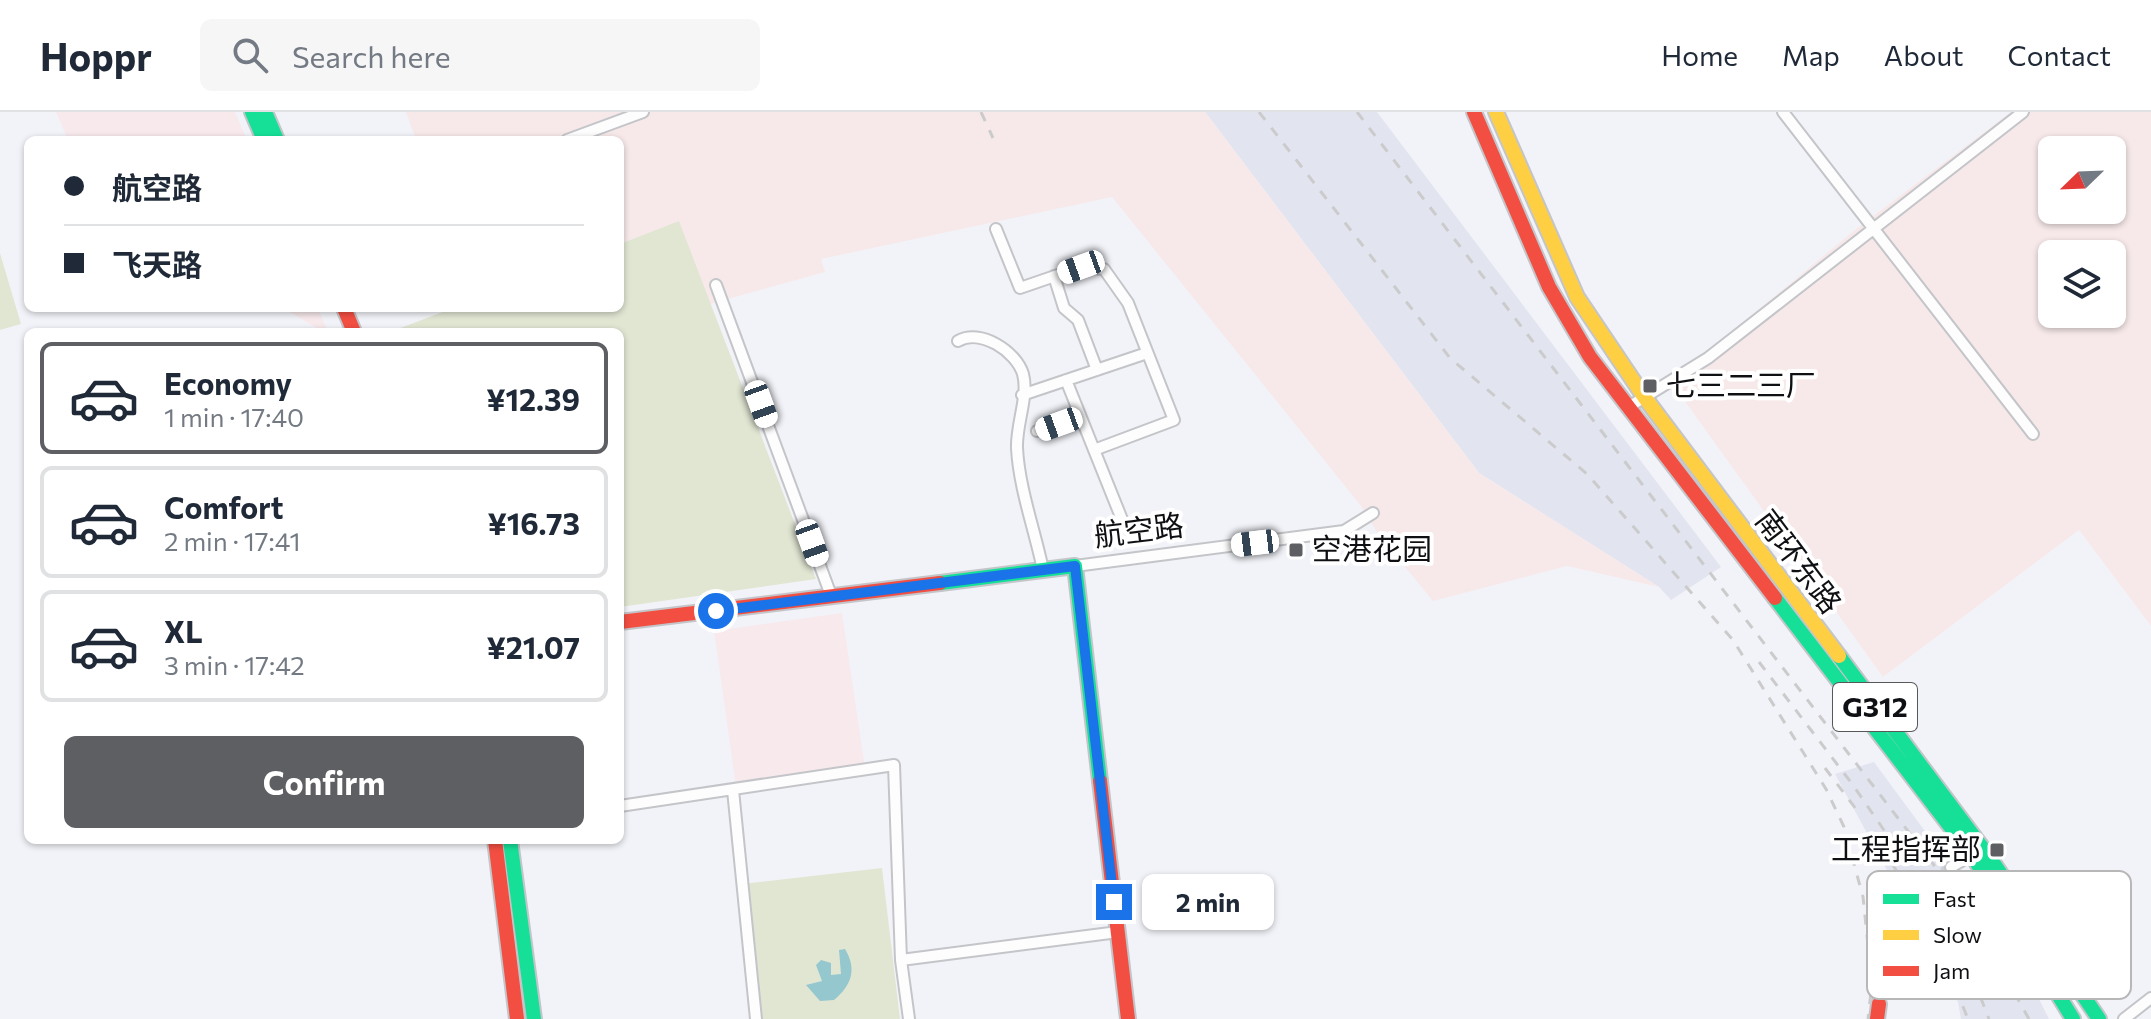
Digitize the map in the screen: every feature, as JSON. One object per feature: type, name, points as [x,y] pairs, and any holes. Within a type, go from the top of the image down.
[{"type":"main road","points":[[252,112],[262,136]]},
{"type":"main road","points":[[265,112],[275,136]]},
{"type":"main road","name":"南环东路","points":[[1474,112],[1549,287],[1590,357],[1982,871]]},
{"type":"main road","name":"南环东路","points":[[1496,112],[1577,297],[1645,398],[1999,871]]},
{"type":"main road","points":[[1075,566],[1128,1019]]},
{"type":"main road","name":"航空路","points":[[624,622],[1075,566]]},
{"type":"main road","points":[[495,844],[517,1019]]},
{"type":"main road","points":[[511,844],[534,1019]]},
{"type":"main road","name":"南环东路","points":[[2061,999],[2073,1019]]},
{"type":"main road","name":"南环东路","points":[[2085,999],[2099,1019]]},
{"type":"street","points":[[578,136],[643,112]]},
{"type":"street","points":[[1783,112],[2033,434]]},
{"type":"street","points":[[1627,408],[1708,358],[1875,231],[2023,112]]},
{"type":"street","points":[[996,229],[1020,288],[1081,267],[1104,269],[1128,303],[1174,420],[1094,450]]},
{"type":"street","points":[[1054,276],[1064,308],[1078,320],[1097,370]]},
{"type":"street","points":[[716,285],[832,598]]},
{"type":"street","points":[[958,341],[975,337],[1009,352],[1023,373],[1017,451],[1043,570]]},
{"type":"street","points":[[1022,395],[1147,353]]},
{"type":"street","points":[[1066,380],[1123,522]]},
{"type":"street","points":[[1037,431],[1080,416]]},
{"type":"street","name":"航空路","points":[[1075,566],[1344,531],[1373,513]]},
{"type":"street","points":[[624,805],[894,765],[901,960],[909,1019]]},
{"type":"street","points":[[733,790],[756,1019]]},
{"type":"street","points":[[1951,867],[1972,855]]},
{"type":"street","points":[[901,960],[1118,932]]},
{"type":"street","points":[[2124,1019],[2151,998]]},
{"type":"shaded area","points":[[56,112],[235,112],[245,136],[66,136]]},
{"type":"shaded area","points":[[406,112],[1205,112],[1479,473],[1659,587],[1567,566],[1433,601],[1378,534],[1361,506],[1112,197],[821,259],[825,272],[710,304],[679,222],[624,243],[624,136],[415,136]]},
{"type":"shaded area","points":[[1205,112],[1377,112],[1721,567],[1671,600],[1659,587],[1479,473]]},
{"type":"shaded area","points":[[2011,112],[2151,112],[2151,626],[2079,530],[1883,677],[1671,382],[1856,229]]},
{"type":"shaded area","points":[[290,312],[320,312],[326,328],[316,328]]},
{"type":"shaded area","points":[[842,613],[865,768],[736,787],[714,631]]},
{"type":"shaded area","points":[[1874,762],[1954,871],[1887,871],[1835,774]]},
{"type":"shaded area","points":[[1956,999],[2039,999],[2049,1019],[1961,1019]]},
{"type":"green space","points":[[679,221],[816,579],[624,606],[624,328],[400,328],[442,312],[624,312],[624,242]]},
{"type":"green space","points":[[0,253],[21,324],[0,330]]},
{"type":"green space","points":[[882,868],[900,1019],[759,1019],[742,884]]},
{"type":"water","points":[[845,949],[852,970],[849,983],[834,1000],[820,1001],[806,985],[822,981],[816,965],[821,960],[831,963],[831,975],[841,974],[839,950]]},
{"type":"tunnel","points":[[1945,871],[1951,867]]},
{"type":"railway","points":[[981,112],[993,138]]},
{"type":"railway","points":[[1259,112],[1450,358],[1587,474],[1733,640],[1826,789],[1844,827],[1863,897],[1867,935]]},
{"type":"railway","points":[[1357,112],[1938,871]]},
{"type":"railway","points":[[1759,662],[1853,785],[1901,855]]},
{"type":"railway","points":[[1825,768],[1859,813]]},
{"type":"railway","points":[[1900,837],[1920,871]]},
{"type":"railway","points":[[1882,846],[1897,871]]},
{"type":"railway","points":[[1868,1019],[1870,999]]},
{"type":"railway","points":[[1960,999],[1968,1019]]},
{"type":"railway","points":[[1981,999],[1989,1019]]},
{"type":"railway","points":[[2018,999],[2029,1019]]},
{"type":"traffic: fast","points":[[252,112],[262,136]]},
{"type":"traffic: fast","points":[[265,112],[275,136]]},
{"type":"traffic: fast","points":[[940,583],[1075,566],[1100,781]]},
{"type":"traffic: fast","points":[[1775,598],[1982,871]]},
{"type":"traffic: fast","points":[[1839,656],[1999,871]]},
{"type":"traffic: fast","points":[[511,844],[534,1019]]},
{"type":"traffic: fast","points":[[2061,999],[2073,1019]]},
{"type":"traffic: fast","points":[[2085,999],[2099,1019]]},
{"type":"traffic: slow","points":[[1496,112],[1577,297],[1645,398],[1839,656]]},
{"type":"traffic: jam","points":[[1474,112],[1549,287],[1590,357],[1775,598]]},
{"type":"traffic: jam","points":[[346,312],[352,328]]},
{"type":"traffic: jam","points":[[624,622],[940,583]]},
{"type":"traffic: jam","points":[[1100,781],[1128,1019]]},
{"type":"traffic: jam","points":[[495,844],[517,1019]]},
{"type":"traffic: jam","points":[[1877,1019],[1879,1004]]},
{"type":"place","name":"七三二三厂","points":[[1650,386]]},
{"type":"place","name":"空港花园","points":[[1296,550]]},
{"type":"place","name":"工程指挥部","points":[[1997,850]]},
{"type":"route","points":[[716,611],[1075,566],[1114,902]]}]
